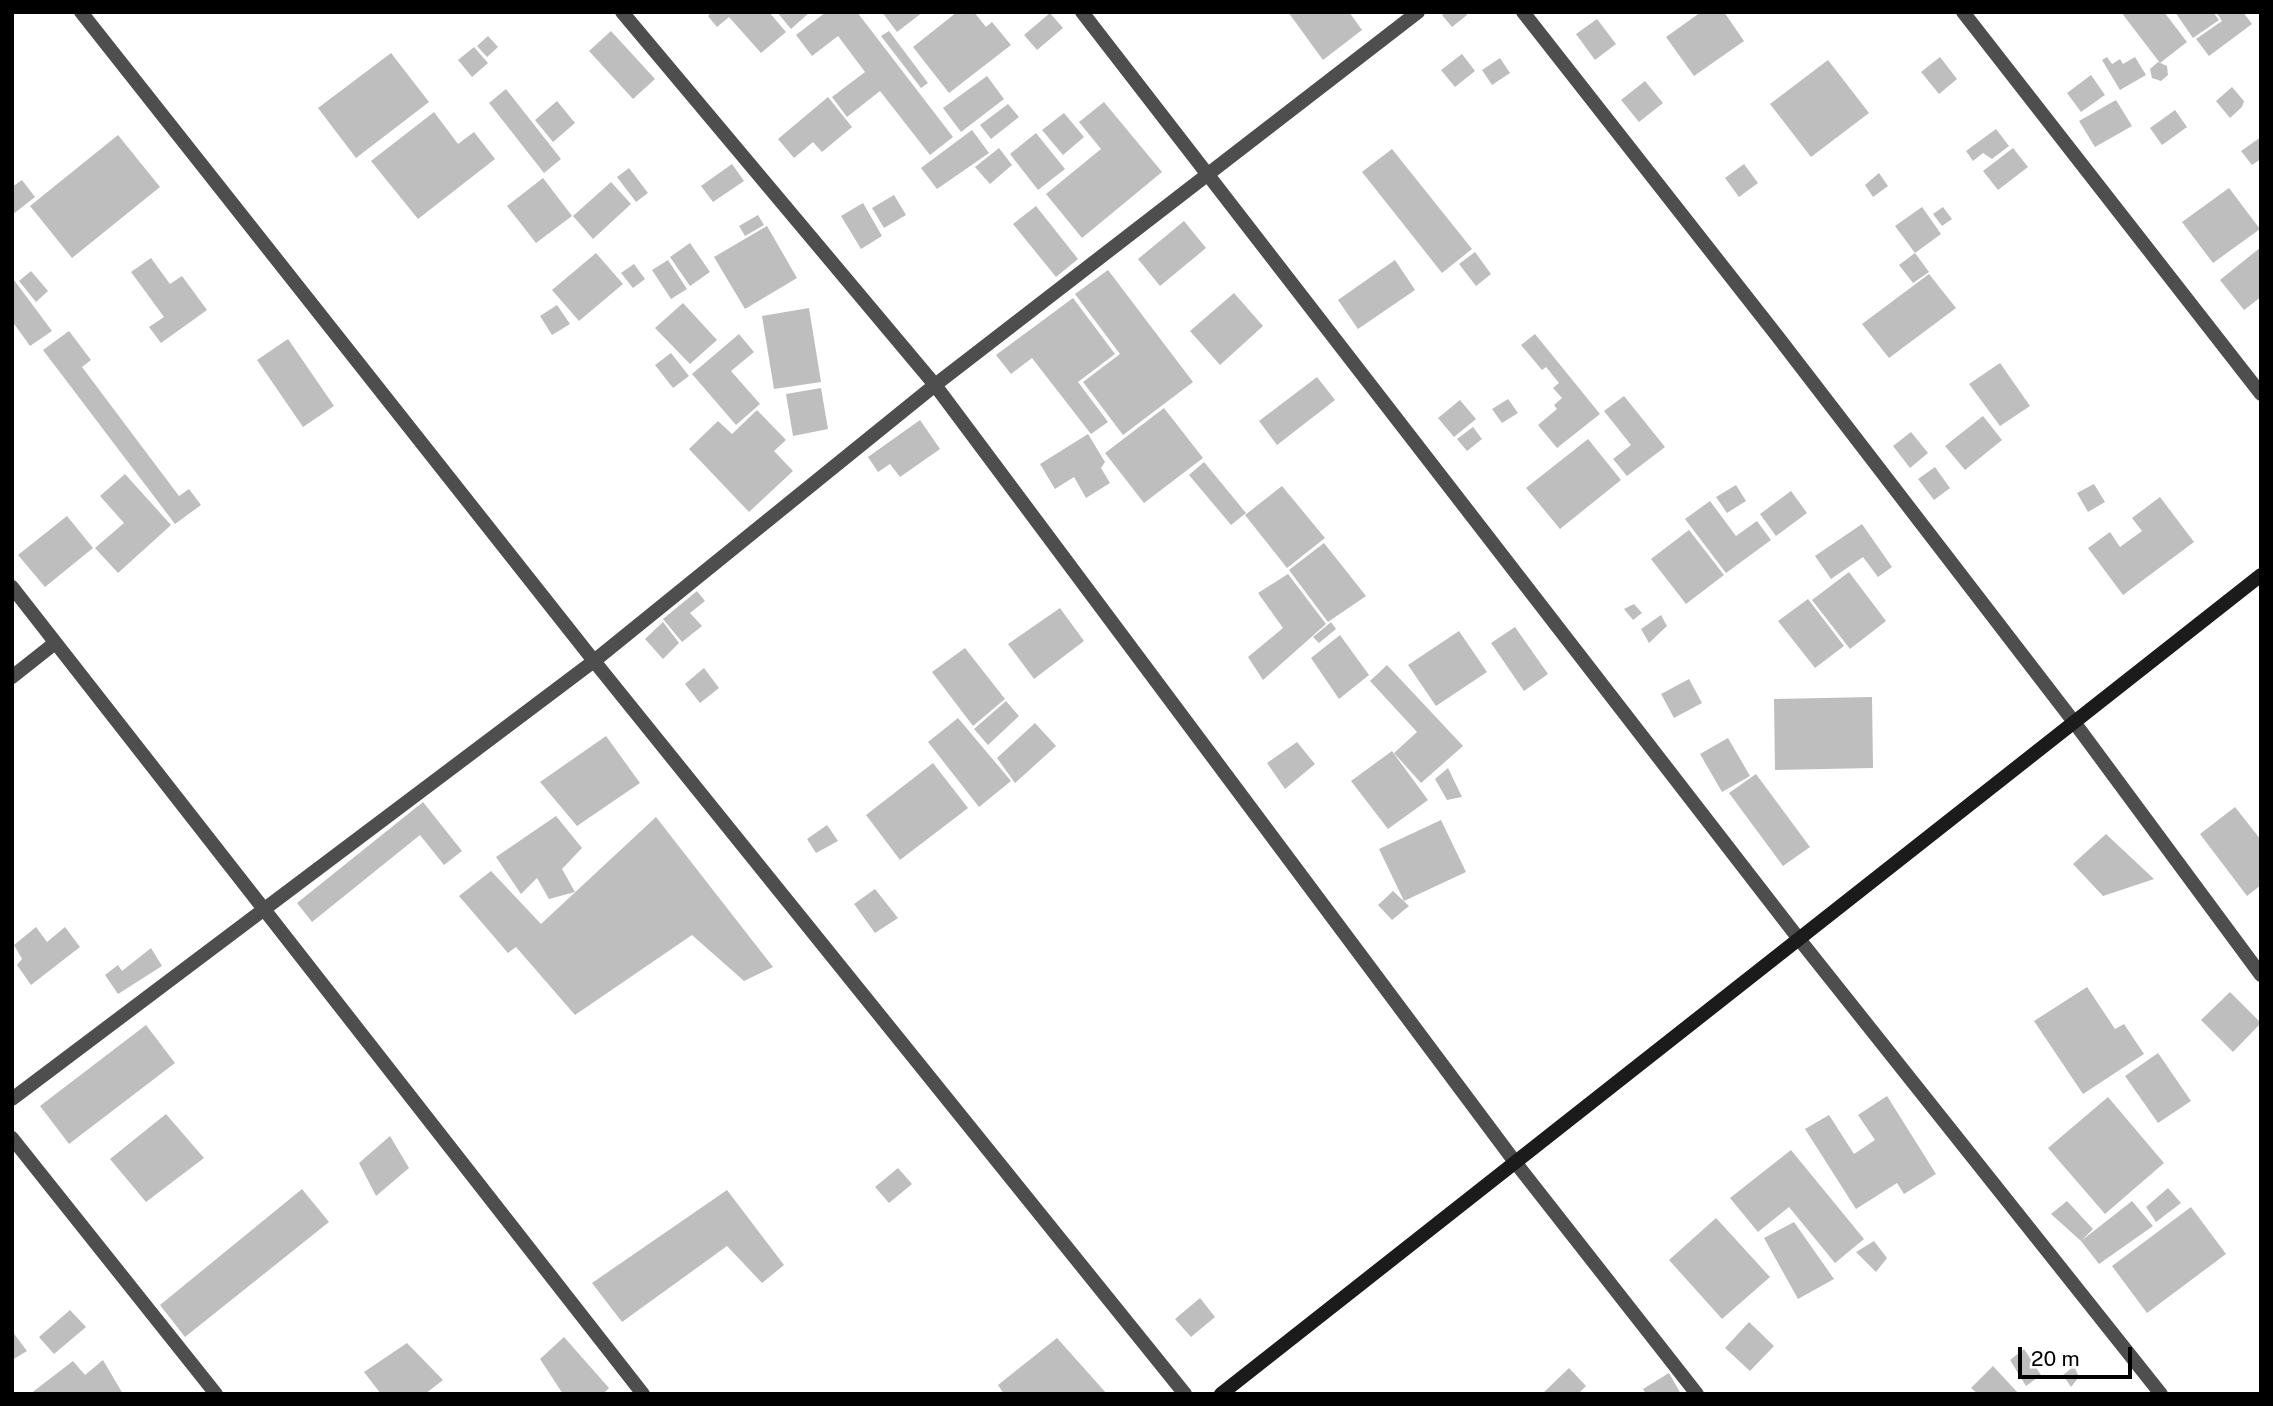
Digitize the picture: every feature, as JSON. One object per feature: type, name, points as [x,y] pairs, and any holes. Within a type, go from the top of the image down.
[{"type":"street","points":[[81,12],[594,661],[1185,1394]]},
{"type":"street","points":[[622,12],[934,385],[1515,1162],[1697,1394]]},
{"type":"street","points":[[1082,12],[1799,939],[2161,1394]]},
{"type":"street","points":[[12,1099],[594,661],[934,385],[1418,12]]},
{"type":"street","points":[[1523,12],[2074,722],[2261,975]]},
{"type":"street","points":[[1963,12],[2261,394]]},
{"type":"street","points":[[1221,1394],[2261,575]]},
{"type":"street","points":[[12,587],[643,1394]]},
{"type":"street","points":[[12,677],[55,643]]},
{"type":"street","points":[[12,1138],[216,1394]]},
{"type":"building","points":[[712,12],[769,12],[786,32],[761,53],[729,17],[717,27],[708,16]]},
{"type":"building","points":[[777,12],[810,12],[791,29]]},
{"type":"building","points":[[826,12],[857,12],[953,137],[930,155],[880,91],[847,117],[832,97],[865,72],[838,36],[812,56],[796,35]]},
{"type":"building","points":[[882,12],[923,12],[897,32]]},
{"type":"building","points":[[957,12],[974,12],[986,27],[992,22],[1011,45],[949,93],[913,47]]},
{"type":"building","points":[[1288,12],[1349,12],[1362,30],[1323,60]]},
{"type":"building","points":[[1446,12],[1465,12],[1467,15],[1452,27],[1442,15]]},
{"type":"building","points":[[1701,12],[1724,12],[1744,41],[1694,76],[1666,37]]},
{"type":"building","points":[[2121,12],[2164,12],[2187,42],[2160,63]]},
{"type":"building","points":[[2175,12],[2213,12],[2219,20],[2193,38]]},
{"type":"building","points":[[2216,12],[2243,12],[2252,24],[2209,56],[2196,39],[2222,21]]},
{"type":"building","points":[[1050,13],[1063,28],[1037,50],[1024,35]]},
{"type":"building","points":[[1597,19],[1616,44],[1595,60],[1576,34]]},
{"type":"building","points":[[611,31],[655,79],[633,99],[589,51]]},
{"type":"building","points":[[889,31],[928,83],[921,88],[881,36]]},
{"type":"building","points":[[488,36],[498,47],[487,57],[477,46]]},
{"type":"building","points":[[474,47],[488,63],[472,77],[458,60]]},
{"type":"building","points":[[391,53],[429,102],[356,158],[318,108]]},
{"type":"building","points":[[1462,54],[1475,71],[1455,87],[1441,70]]},
{"type":"building","points":[[1940,57],[1957,79],[1939,94],[1921,72]]},
{"type":"building","points":[[2107,57],[2112,64],[2120,59],[2123,64],[2135,57],[2146,75],[2120,90],[2102,60]]},
{"type":"building","points":[[1500,58],[1510,73],[1492,85],[1482,70]]},
{"type":"building","points":[[1828,60],[1869,113],[1811,157],[1770,104]]},
{"type":"building","points":[[2158,62],[2167,66],[2168,75],[2161,81],[2152,78],[2150,69]]},
{"type":"building","points":[[2091,75],[2105,95],[2081,112],[2067,93]]},
{"type":"building","points":[[987,76],[1004,99],[961,132],[943,108]]},
{"type":"building","points":[[1645,81],[1663,103],[1639,122],[1621,100]]},
{"type":"building","points":[[2232,87],[2244,101],[2242,107],[2230,118],[2216,101]]},
{"type":"building","points":[[506,89],[561,159],[544,173],[489,103]]},
{"type":"building","points":[[828,97],[852,127],[822,152],[813,142],[794,158],[778,139]]},
{"type":"building","points":[[2116,100],[2132,126],[2095,147],[2079,121]]},
{"type":"building","points":[[557,101],[575,123],[553,142],[535,120]]},
{"type":"building","points":[[1104,102],[1162,172],[1082,238],[1046,194],[1101,149],[1079,122]]},
{"type":"building","points":[[1008,104],[1019,117],[991,139],[980,125]]},
{"type":"building","points":[[2175,110],[2187,127],[2162,145],[2150,128]]},
{"type":"building","points":[[434,112],[458,144],[474,132],[495,159],[418,219],[371,161]]},
{"type":"building","points":[[1064,113],[1084,137],[1063,155],[1042,130]]},
{"type":"building","points":[[1996,129],[2009,146],[1992,159],[1983,153],[1973,161],[1966,151]]},
{"type":"building","points":[[972,130],[989,153],[937,189],[921,168]]},
{"type":"building","points":[[1036,133],[1065,169],[1038,190],[1010,154]]},
{"type":"building","points":[[118,135],[160,187],[72,258],[30,206]]},
{"type":"building","points":[[2261,137],[2261,159],[2252,165],[2241,151]]},
{"type":"building","points":[[999,148],[1012,165],[990,184],[975,167]]},
{"type":"building","points":[[2013,148],[2028,167],[1998,190],[1983,171]]},
{"type":"building","points":[[1392,149],[1472,249],[1442,273],[1362,172]]},
{"type":"building","points":[[732,164],[744,181],[713,202],[701,186]]},
{"type":"building","points":[[1744,164],[1758,183],[1739,197],[1725,178]]},
{"type":"building","points":[[629,168],[648,193],[636,202],[617,177]]},
{"type":"building","points":[[1879,173],[1888,186],[1873,197],[1865,185]]},
{"type":"building","points":[[543,178],[572,216],[536,243],[507,206]]},
{"type":"building","points":[[22,180],[35,197],[12,215],[12,187]]},
{"type":"building","points":[[611,182],[631,204],[593,239],[573,216]]},
{"type":"building","points":[[2229,188],[2260,229],[2213,263],[2182,222]]},
{"type":"building","points":[[894,195],[906,215],[884,228],[872,208]]},
{"type":"building","points":[[863,203],[882,236],[861,249],[841,216]]},
{"type":"building","points":[[1036,206],[1078,259],[1056,277],[1013,224]]},
{"type":"building","points":[[1922,207],[1941,234],[1915,253],[1895,226]]},
{"type":"building","points":[[1943,207],[1952,219],[1942,226],[1933,214]]},
{"type":"building","points":[[758,215],[764,225],[745,236],[739,226]]},
{"type":"building","points":[[1184,221],[1206,248],[1160,286],[1138,259]]},
{"type":"building","points":[[767,226],[797,278],[745,309],[714,257]]},
{"type":"building","points":[[690,243],[710,272],[690,286],[670,257]]},
{"type":"building","points":[[2261,247],[2261,297],[2244,310],[2220,280]]},
{"type":"building","points":[[1475,252],[1491,274],[1476,286],[1459,264]]},
{"type":"building","points":[[596,253],[623,284],[579,321],[552,290]]},
{"type":"building","points":[[1915,253],[1929,272],[1913,283],[1899,265]]},
{"type":"building","points":[[151,258],[170,284],[182,276],[207,310],[161,343],[149,327],[164,317],[131,272]]},
{"type":"building","points":[[668,260],[687,289],[671,299],[652,270]]},
{"type":"building","points":[[1395,260],[1415,290],[1358,329],[1338,300]]},
{"type":"building","points":[[634,264],[645,279],[633,288],[621,273]]},
{"type":"building","points":[[1108,270],[1193,382],[1123,435],[1083,382],[1120,354],[1075,294]]},
{"type":"building","points":[[31,271],[48,291],[36,302],[19,281]]},
{"type":"building","points":[[1929,274],[1956,308],[1889,358],[1862,324]]},
{"type":"building","points":[[14,280],[52,331],[30,346],[12,321]]},
{"type":"building","points":[[1234,293],[1263,326],[1220,365],[1190,331]]},
{"type":"building","points":[[1073,298],[1115,354],[1078,382],[1108,422],[1091,434],[1032,358],[1011,374],[996,355]]},
{"type":"building","points":[[683,303],[717,340],[690,364],[655,328]]},
{"type":"building","points":[[557,305],[570,324],[552,335],[540,316]]},
{"type":"building","points":[[809,308],[821,382],[774,389],[762,316]]},
{"type":"building","points":[[69,331],[91,360],[82,367],[179,496],[189,489],[201,505],[175,524],[43,350]]},
{"type":"building","points":[[739,334],[754,352],[731,371],[760,404],[736,425],[692,374]]},
{"type":"building","points":[[1535,334],[1600,414],[1557,448],[1538,425],[1557,409],[1554,405],[1562,398],[1553,388],[1559,383],[1546,367],[1542,370],[1521,345]]},
{"type":"building","points":[[288,339],[334,406],[303,427],[257,360]]},
{"type":"building","points":[[671,353],[689,376],[673,388],[655,365]]},
{"type":"building","points":[[2000,363],[2030,406],[2000,426],[1969,384]]},
{"type":"building","points":[[1317,377],[1335,400],[1277,445],[1259,421]]},
{"type":"building","points":[[821,388],[828,429],[793,436],[786,394]]},
{"type":"building","points":[[1624,396],[1665,447],[1627,476],[1613,459],[1631,445],[1604,411]]},
{"type":"building","points":[[1508,399],[1518,413],[1502,423],[1492,409]]},
{"type":"building","points":[[1460,400],[1476,419],[1454,437],[1438,418]]},
{"type":"building","points":[[1164,408],[1203,458],[1144,503],[1105,453]]},
{"type":"building","points":[[757,410],[786,440],[774,451],[793,471],[749,512],[689,449],[718,421],[732,434]]},
{"type":"building","points":[[1983,416],[2002,440],[1965,470],[1945,446]]},
{"type":"building","points":[[920,420],[940,449],[900,477],[890,464],[878,472],[868,457]]},
{"type":"building","points":[[1473,427],[1482,439],[1467,451],[1457,439]]},
{"type":"building","points":[[1911,432],[1928,453],[1910,468],[1893,446]]},
{"type":"building","points":[[1088,434],[1105,462],[1101,468],[1110,483],[1086,498],[1074,477],[1055,489],[1040,464]]},
{"type":"building","points":[[1588,439],[1621,480],[1560,529],[1526,488]]},
{"type":"building","points":[[1204,462],[1246,513],[1231,525],[1189,475]]},
{"type":"building","points":[[1935,467],[1950,488],[1934,500],[1918,479]]},
{"type":"building","points":[[125,474],[171,525],[118,573],[95,548],[124,523],[100,496]]},
{"type":"building","points":[[2094,484],[2105,502],[2088,512],[2077,493]]},
{"type":"building","points":[[1736,485],[1746,501],[1727,513],[1716,497]]},
{"type":"building","points":[[1282,486],[1325,538],[1287,568],[1245,515]]},
{"type":"building","points":[[1791,491],[1807,513],[1776,536],[1760,514]]},
{"type":"building","points":[[2160,497],[2194,542],[2123,595],[2088,548],[2110,532],[2120,547],[2142,531],[2132,518]]},
{"type":"building","points":[[1710,501],[1736,536],[1757,521],[1771,540],[1726,573],[1685,519]]},
{"type":"building","points":[[67,516],[93,548],[45,587],[18,555]]},
{"type":"building","points":[[1862,524],[1892,567],[1878,577],[1863,557],[1831,579],[1815,556]]},
{"type":"building","points":[[1689,530],[1724,575],[1686,604],[1651,559]]},
{"type":"building","points":[[1324,543],[1366,596],[1328,622],[1289,570]]},
{"type":"building","points":[[1849,572],[1886,621],[1850,649],[1812,600]]},
{"type":"building","points":[[1288,574],[1326,624],[1263,680],[1248,657],[1283,628],[1258,593]]},
{"type":"building","points":[[697,591],[705,601],[690,613],[702,626],[682,642],[663,619]]},
{"type":"building","points":[[1808,599],[1844,646],[1815,668],[1778,621]]},
{"type":"building","points":[[1634,604],[1642,613],[1633,620],[1624,609]]},
{"type":"building","points":[[1060,608],[1084,641],[1034,679],[1008,644]]},
{"type":"building","points":[[1661,615],[1667,626],[1649,643],[1641,629]]},
{"type":"building","points":[[663,622],[679,643],[663,659],[645,639]]},
{"type":"building","points":[[1331,622],[1336,629],[1319,643],[1313,637]]},
{"type":"building","points":[[1515,627],[1548,674],[1524,691],[1491,643]]},
{"type":"building","points":[[1459,631],[1487,672],[1436,706],[1408,665]]},
{"type":"building","points":[[1340,635],[1369,675],[1339,699],[1311,658]]},
{"type":"building","points":[[965,648],[1005,699],[973,726],[932,672]]},
{"type":"building","points":[[1387,665],[1463,746],[1421,783],[1394,753],[1417,732],[1370,681]]},
{"type":"building","points":[[704,668],[719,688],[700,703],[685,684]]},
{"type":"building","points":[[1689,679],[1702,703],[1674,718],[1661,694]]},
{"type":"building","points":[[1872,697],[1873,768],[1775,770],[1774,699]]},
{"type":"building","points":[[1006,701],[1019,716],[988,745],[974,729]]},
{"type":"building","points":[[958,718],[1011,781],[979,807],[928,742]]},
{"type":"building","points":[[1035,723],[1056,746],[1015,783],[997,758]]},
{"type":"building","points":[[606,736],[640,783],[577,826],[540,782]]},
{"type":"building","points":[[1728,738],[1750,776],[1722,792],[1700,754]]},
{"type":"building","points":[[1297,742],[1315,764],[1285,789],[1267,763]]},
{"type":"building","points":[[1392,751],[1428,800],[1388,829],[1351,781]]},
{"type":"building","points":[[933,763],[968,808],[900,860],[866,815]]},
{"type":"building","points":[[1448,768],[1462,797],[1447,800],[1435,779]]},
{"type":"building","points":[[1756,774],[1810,847],[1783,866],[1729,793]]},
{"type":"building","points":[[423,802],[462,851],[444,865],[420,835],[312,922],[297,903]]},
{"type":"building","points":[[2235,807],[2261,840],[2261,885],[2247,896],[2200,834]]},
{"type":"building","points":[[556,816],[582,848],[562,869],[575,892],[549,899],[537,878],[521,894],[496,857]]},
{"type":"building","points":[[656,817],[773,967],[744,981],[692,935],[575,1015],[516,947],[508,953],[459,896],[491,871],[541,924]]},
{"type":"building","points":[[1441,820],[1466,872],[1404,901],[1379,849]]},
{"type":"building","points":[[827,825],[838,841],[816,853],[807,839]]},
{"type":"building","points":[[2106,834],[2154,879],[2103,896],[2073,864]]},
{"type":"building","points":[[875,889],[898,918],[875,933],[854,904]]},
{"type":"building","points":[[1393,891],[1409,906],[1392,920],[1378,905]]},
{"type":"building","points":[[36,927],[47,942],[65,927],[80,947],[31,985],[17,965],[22,959],[14,945]]},
{"type":"building","points":[[151,948],[162,966],[118,994],[105,975],[118,965],[122,971]]},
{"type":"building","points":[[2087,987],[2115,1029],[2124,1024],[2144,1054],[2083,1094],[2034,1021]]},
{"type":"building","points":[[2230,992],[2261,1023],[2233,1052],[2201,1020]]},
{"type":"building","points":[[146,1025],[175,1063],[69,1144],[40,1106]]},
{"type":"building","points":[[2158,1053],[2191,1101],[2158,1123],[2125,1076]]},
{"type":"building","points":[[1887,1096],[1936,1174],[1904,1194],[1897,1183],[1856,1209],[1805,1129],[1829,1115],[1854,1154],[1875,1140],[1858,1115]]},
{"type":"building","points":[[2108,1097],[2164,1163],[2105,1214],[2048,1148]]},
{"type":"building","points":[[166,1114],[204,1158],[146,1202],[110,1159]]},
{"type":"building","points":[[390,1136],[409,1168],[376,1196],[359,1163]]},
{"type":"building","points":[[1791,1150],[1864,1239],[1835,1263],[1789,1207],[1758,1232],[1730,1198]]},
{"type":"building","points":[[898,1168],[912,1184],[889,1203],[875,1187]]},
{"type":"building","points":[[2168,1188],[2181,1203],[2156,1222],[2146,1207]]},
{"type":"building","points":[[302,1189],[329,1222],[185,1337],[160,1305]]},
{"type":"building","points":[[727,1190],[784,1265],[762,1283],[727,1246],[622,1322],[592,1283]]},
{"type":"building","points":[[2067,1201],[2093,1229],[2081,1241],[2051,1214]]},
{"type":"building","points":[[2132,1201],[2153,1226],[2099,1264],[2081,1241]]},
{"type":"building","points":[[2191,1207],[2226,1254],[2147,1313],[2112,1266]]},
{"type":"building","points":[[1716,1218],[1770,1277],[1722,1319],[1669,1260]]},
{"type":"building","points":[[1794,1222],[1834,1279],[1798,1299],[1764,1238]]},
{"type":"building","points":[[1874,1241],[1887,1258],[1876,1272],[1856,1252]]},
{"type":"building","points":[[1200,1298],[1215,1317],[1191,1337],[1175,1319]]},
{"type":"building","points":[[70,1310],[86,1327],[54,1354],[39,1337]]},
{"type":"building","points":[[1749,1322],[1774,1346],[1750,1371],[1725,1348]]},
{"type":"building","points":[[12,1331],[27,1351],[12,1360]]},
{"type":"building","points":[[564,1337],[609,1388],[603,1394],[563,1394],[540,1359]]},
{"type":"building","points":[[1057,1338],[1107,1394],[1004,1394],[998,1385]]},
{"type":"building","points":[[407,1343],[443,1380],[425,1394],[381,1394],[364,1372]]},
{"type":"building","points":[[2024,1349],[2041,1375],[2026,1386],[2010,1360]]},
{"type":"building","points":[[103,1360],[123,1394],[30,1394],[73,1361],[85,1375]]},
{"type":"building","points":[[1993,1366],[2019,1394],[1978,1394],[1971,1388]]},
{"type":"building","points":[[2074,1366],[2079,1377],[2071,1387],[2063,1375]]},
{"type":"building","points":[[1569,1368],[1586,1386],[1578,1394],[1542,1394]]},
{"type":"building","points":[[1669,1373],[1681,1394],[1646,1394],[1643,1389]]}]
